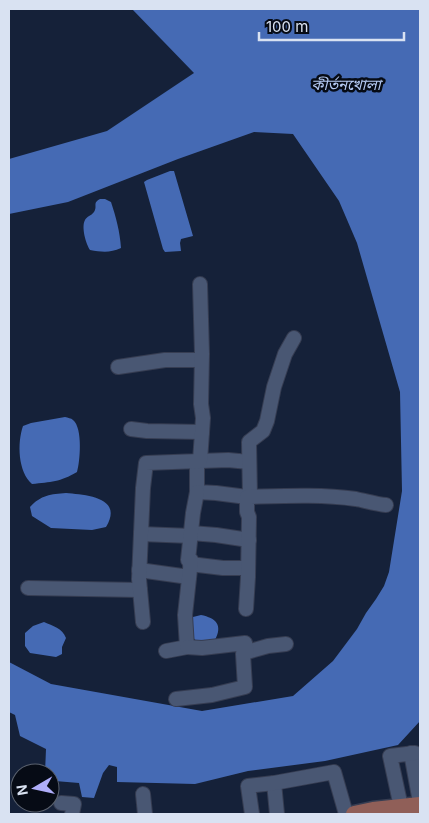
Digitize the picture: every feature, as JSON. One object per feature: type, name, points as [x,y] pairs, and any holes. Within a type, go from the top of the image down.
[{"type":"main road","points":[[354,814],[420,803]]},
{"type":"street","points":[[188,647],[185,614],[191,560],[188,560],[197,492],[203,418],[201,404],[200,284]]},
{"type":"street","points":[[246,609],[249,442],[263,431],[267,421],[274,386],[285,354],[294,338]]},
{"type":"street","points":[[118,367],[165,360],[201,360]]},
{"type":"street","points":[[131,429],[202,432]]},
{"type":"street","points":[[143,622],[139,570],[146,463],[228,460],[249,462]]},
{"type":"street","points":[[197,492],[248,497],[314,496],[357,499],[386,505]]},
{"type":"street","points":[[141,534],[216,535],[248,540]]},
{"type":"street","points":[[139,570],[190,571],[248,568]]},
{"type":"street","points":[[28,588],[140,590]]},
{"type":"street","points":[[166,651],[188,647],[202,648],[245,644],[247,652]]},
{"type":"street","points":[[176,699],[212,695],[245,687],[243,654],[268,646],[286,644]]},
{"type":"street","points":[[401,807],[390,756],[413,753],[420,803]]},
{"type":"street","points":[[252,814],[248,786],[334,772],[346,814]]},
{"type":"street","points":[[274,783],[277,814]]},
{"type":"street","points":[[143,794],[145,814]]},
{"type":"street","points":[[61,803],[74,804],[72,814]]},
{"type":"water","name":"কীর্তনখোলা","points":[[132,9],[420,9],[420,721],[398,745],[325,761],[248,771],[195,784],[117,782],[117,767],[109,765],[103,773],[94,798],[82,797],[79,783],[60,781],[60,763],[45,763],[46,749],[20,736],[15,715],[9,712],[9,662],[51,684],[202,711],[293,696],[333,661],[357,629],[384,586],[389,572],[402,491],[400,392],[357,243],[339,201],[293,134],[254,132],[68,202],[9,214],[9,159],[107,131],[194,73]]},
{"type":"water","points":[[174,171],[193,236],[181,239],[181,251],[165,252],[144,182]]},
{"type":"water","points":[[100,199],[111,202],[118,225],[121,248],[117,250],[106,252],[90,250],[86,240],[84,223],[94,212],[96,202]]},
{"type":"water","points":[[65,417],[73,420],[78,430],[80,453],[77,472],[60,480],[32,484],[27,479],[21,465],[20,441],[23,426]]},
{"type":"water","points":[[66,493],[92,497],[107,504],[110,509],[110,517],[106,527],[92,530],[51,528],[32,516],[30,507],[38,500],[51,495]]},
{"type":"water","points":[[201,615],[211,618],[217,623],[218,630],[215,640],[202,643],[198,642],[193,636],[191,624],[193,617]]},
{"type":"water","points":[[44,622],[60,630],[66,638],[62,647],[62,654],[56,657],[30,653],[25,646],[25,633],[33,626]]}]
